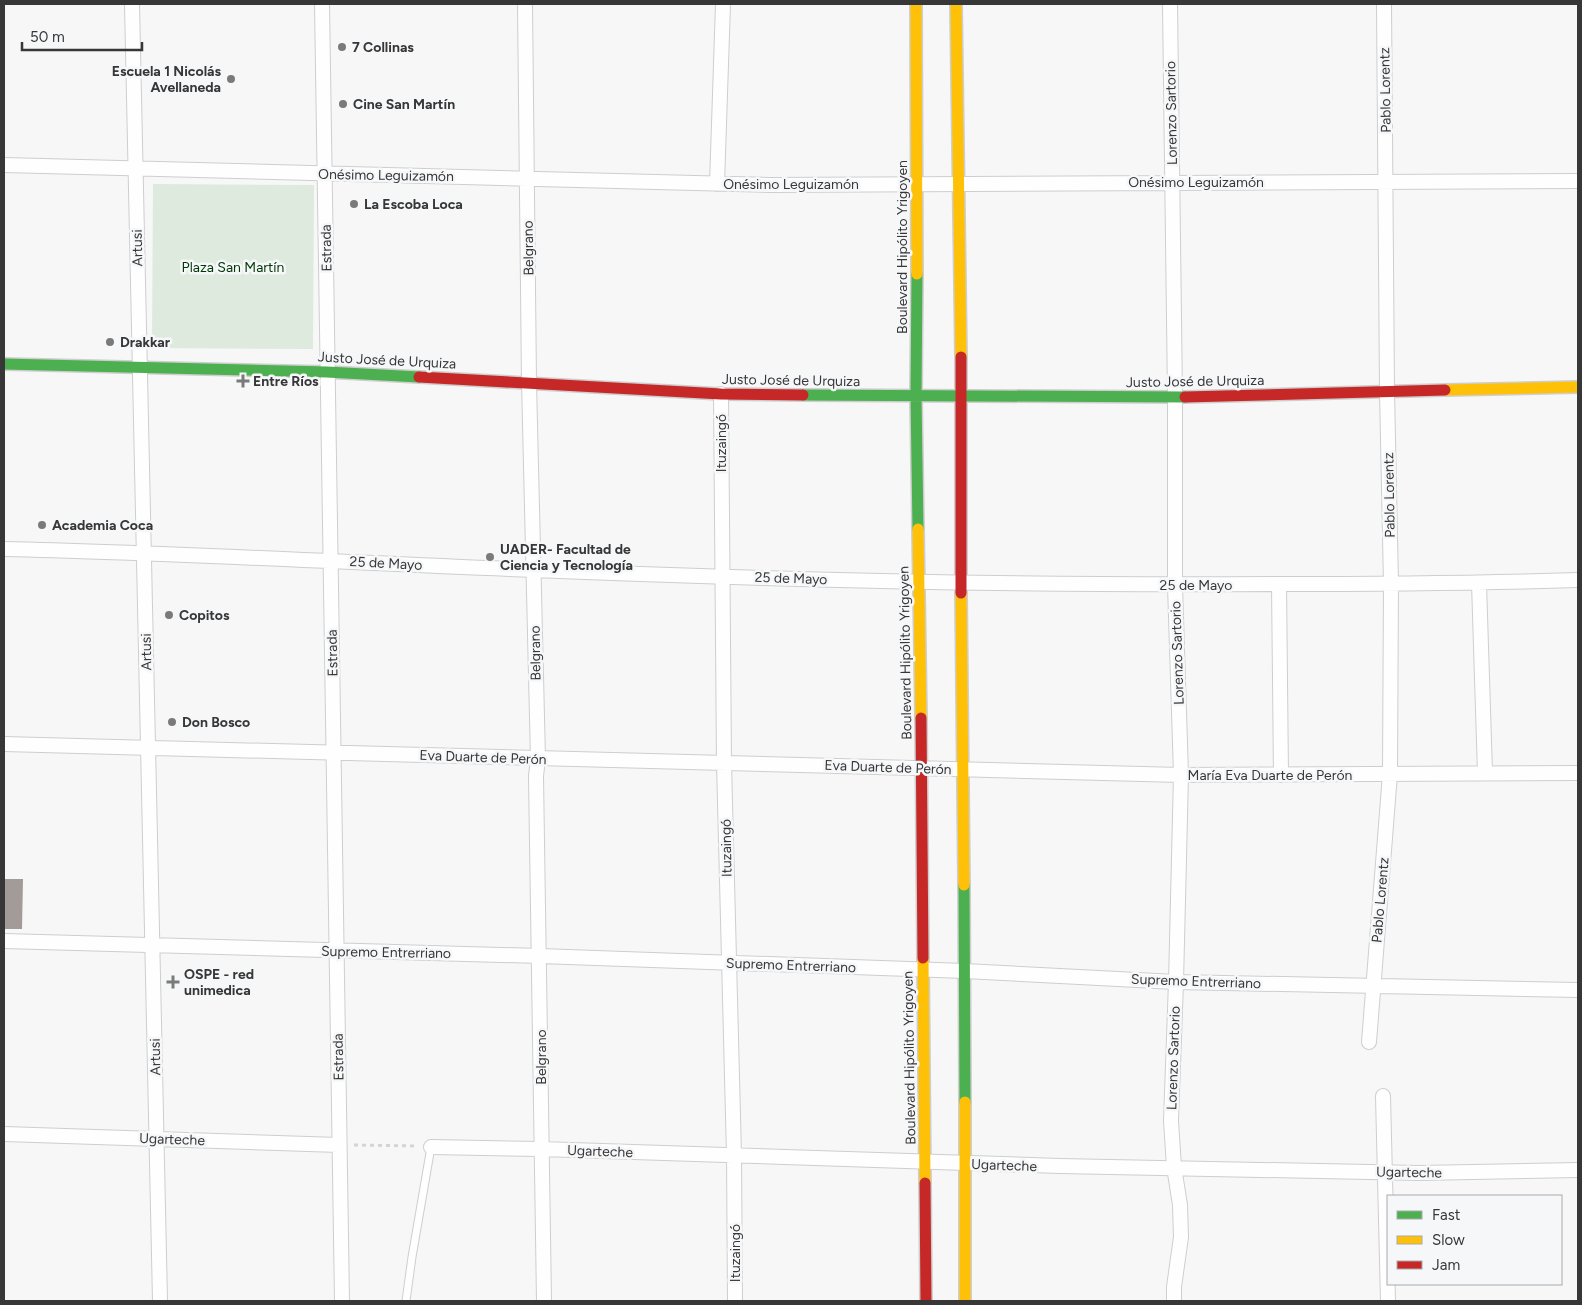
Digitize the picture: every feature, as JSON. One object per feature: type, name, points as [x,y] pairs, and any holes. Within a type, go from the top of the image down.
[{"type":"main road","name":"Boulevard Hipólito Yrigoyen","points":[[916,4],[918,183],[916,396],[922,768],[926,1301]]},
{"type":"main road","points":[[956,4],[962,396],[961,583],[966,1301]]},
{"type":"main road","name":"Justo José de Urquiza","points":[[4,364],[327,372],[721,394],[1174,397],[1578,387]]},
{"type":"street","name":"Artusi","points":[[132,4],[160,1301]]},
{"type":"street","name":"Estrada","points":[[322,4],[342,1301]]},
{"type":"street","name":"Belgrano","points":[[524,4],[538,759],[536,776],[544,1301]]},
{"type":"street","points":[[717,184],[724,4]]},
{"type":"street","name":"Lorenzo Sartorio","points":[[1170,4],[1175,585],[1180,775],[1176,982],[1170,1121],[1180,1205],[1181,1236],[1174,1301]]},
{"type":"street","name":"Pablo Lorentz","points":[[1369,1042],[1390,774],[1391,584],[1387,391],[1384,4]]},
{"type":"street","name":"Onésimo Leguizamón","points":[[4,166],[717,184],[1578,181]]},
{"type":"street","name":"Ituzaingó","points":[[721,394],[724,763],[734,1155],[735,1301]]},
{"type":"street","name":"25 de Mayo","points":[[4,548],[144,552],[533,570],[961,583],[1175,585],[1391,584],[1578,580]]},
{"type":"street","points":[[1480,583],[1485,773]]},
{"type":"street","points":[[1279,584],[1281,775]]},
{"type":"street","name":"Eva Duarte de Perón","points":[[4,744],[962,769]]},
{"type":"street","name":"María Eva Duarte de Perón","points":[[962,769],[1180,775],[1578,773]]},
{"type":"street","name":"Supremo Entrerriano","points":[[4,941],[540,956],[965,971],[1176,982],[1578,990]]},
{"type":"street","points":[[1383,1096],[1387,1258]]},
{"type":"street","name":"Ugarteche","points":[[4,1134],[340,1145]]},
{"type":"street","name":"Ugarteche","points":[[431,1147],[734,1155],[966,1164],[1385,1172],[1578,1170]]},
{"type":"street","points":[[1388,1285],[1388,1301]]},
{"type":"lane","points":[[406,1301],[431,1147]]},
{"type":"path","points":[[340,1145],[431,1147]]},
{"type":"green space","name":"Plaza San Martín","points":[[153,184],[314,185],[313,349],[152,348]]},
{"type":"building","points":[[4,879],[23,879],[22,929],[4,929]]},
{"type":"traffic: fast","points":[[917,274],[918,529]]},
{"type":"traffic: fast","points":[[4,364],[327,372],[419,377]]},
{"type":"traffic: fast","points":[[803,395],[1185,397]]},
{"type":"traffic: fast","points":[[964,885],[965,1102]]},
{"type":"traffic: slow","points":[[916,4],[917,274]]},
{"type":"traffic: slow","points":[[956,4],[961,357]]},
{"type":"traffic: slow","points":[[1445,390],[1578,387]]},
{"type":"traffic: slow","points":[[918,529],[921,718]]},
{"type":"traffic: slow","points":[[961,593],[964,885]]},
{"type":"traffic: slow","points":[[923,958],[925,1183]]},
{"type":"traffic: slow","points":[[965,1102],[965,1301]]},
{"type":"traffic: jam","points":[[961,357],[961,593]]},
{"type":"traffic: jam","points":[[419,377],[721,394],[803,395]]},
{"type":"traffic: jam","points":[[1185,397],[1445,390]]},
{"type":"traffic: jam","points":[[921,718],[923,958]]},
{"type":"traffic: jam","points":[[925,1183],[926,1301]]},
{"type":"place","name":"7 Collinas","points":[[342,47]]},
{"type":"place","name":"Escuela 1 Nicolás Avellaneda","points":[[231,79]]},
{"type":"place","name":"Cine San Martín","points":[[343,104]]},
{"type":"place","name":"La Escoba Loca","points":[[354,204]]},
{"type":"place","name":"Drakkar","points":[[110,342]]},
{"type":"place","name":"Entre Ríos","points":[[243,381]]},
{"type":"place","name":"Academia Coca","points":[[42,525]]},
{"type":"place","name":"UADER- Facultad de Ciencia y Tecnología","points":[[490,557]]},
{"type":"place","name":"Copitos","points":[[169,615]]},
{"type":"place","name":"Don Bosco","points":[[172,722]]},
{"type":"place","name":"OSPE - red unimedica","points":[[173,982]]}]
